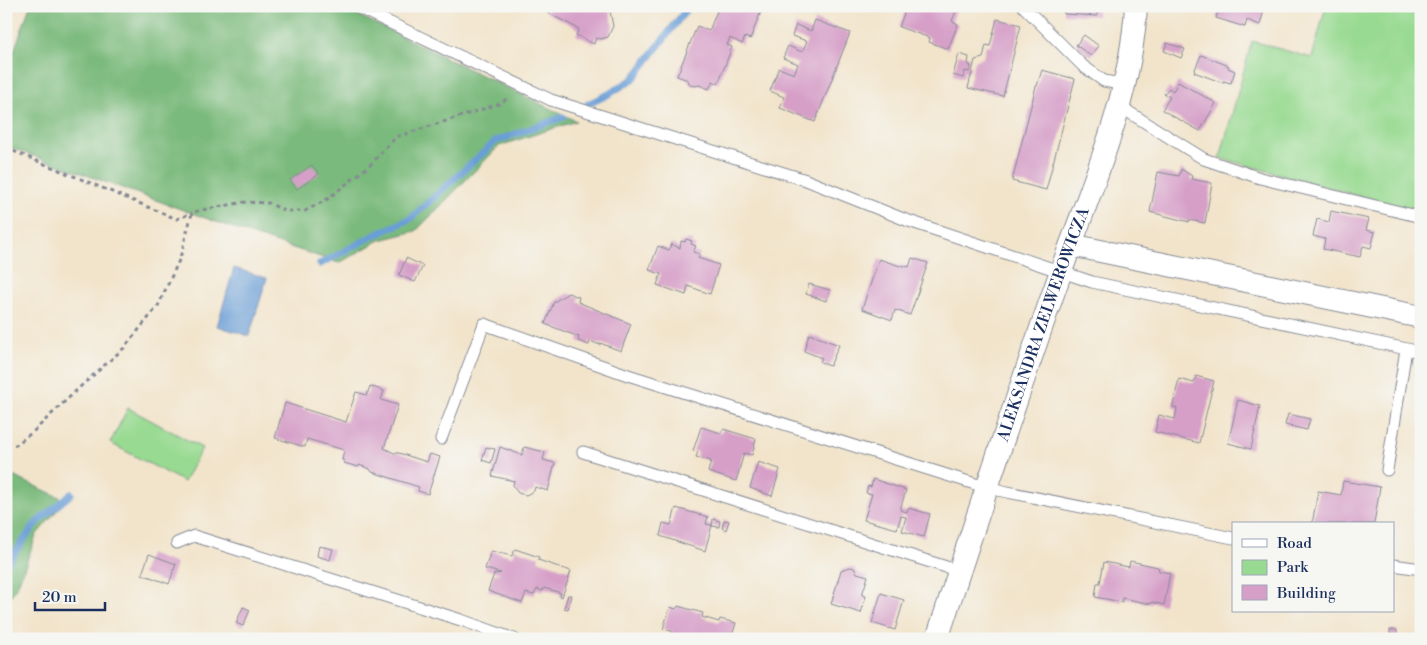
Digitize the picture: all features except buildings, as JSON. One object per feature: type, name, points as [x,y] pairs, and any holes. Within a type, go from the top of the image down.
[{"type":"street","name":"ALEKSANDRA ZELWEROWICZA","points":[[937,639],[1060,273],[1122,96],[1131,53],[1136,6]]},
{"type":"street","points":[[1071,245],[1421,318]]},
{"type":"lane","points":[[356,6],[551,100],[806,180],[906,220],[1060,273],[1092,282],[1421,352]]},
{"type":"lane","points":[[1022,6],[1083,66],[1204,159],[1260,178],[1421,217]]},
{"type":"lane","points":[[441,439],[484,324],[628,376],[988,488],[1232,538]]},
{"type":"lane","points":[[1387,470],[1406,349]]},
{"type":"lane","points":[[583,452],[959,571]]},
{"type":"lane","points":[[178,543],[194,536],[452,617],[514,639]]},
{"type":"lane","points":[[1394,565],[1421,568]]},
{"type":"path","points":[[6,148],[177,219],[201,210],[245,202],[269,203],[285,212],[305,211],[326,200],[369,166],[396,137],[500,104],[526,88]]},
{"type":"path","points":[[6,445],[16,445],[35,430],[124,348],[158,306],[180,258],[192,213]]},
{"type":"green space","points":[[30,6],[339,6],[576,121],[499,146],[416,231],[380,240],[339,263],[244,232],[6,146],[6,74]]},
{"type":"green space","points":[[1326,6],[1421,6],[1421,213],[1220,158],[1252,41],[1312,58]]},
{"type":"green space","points":[[128,408],[202,448],[184,482],[110,443]]},
{"type":"green space","points":[[6,473],[66,500],[37,534],[19,582],[6,604]]},
{"type":"water","points":[[234,268],[267,278],[249,336],[217,326]]},
{"type":"waterway","points":[[588,104],[633,79],[689,6]]},
{"type":"waterway","points":[[320,264],[410,219],[496,141],[563,117]]},
{"type":"waterway","points":[[6,565],[36,523],[71,494]]}]
